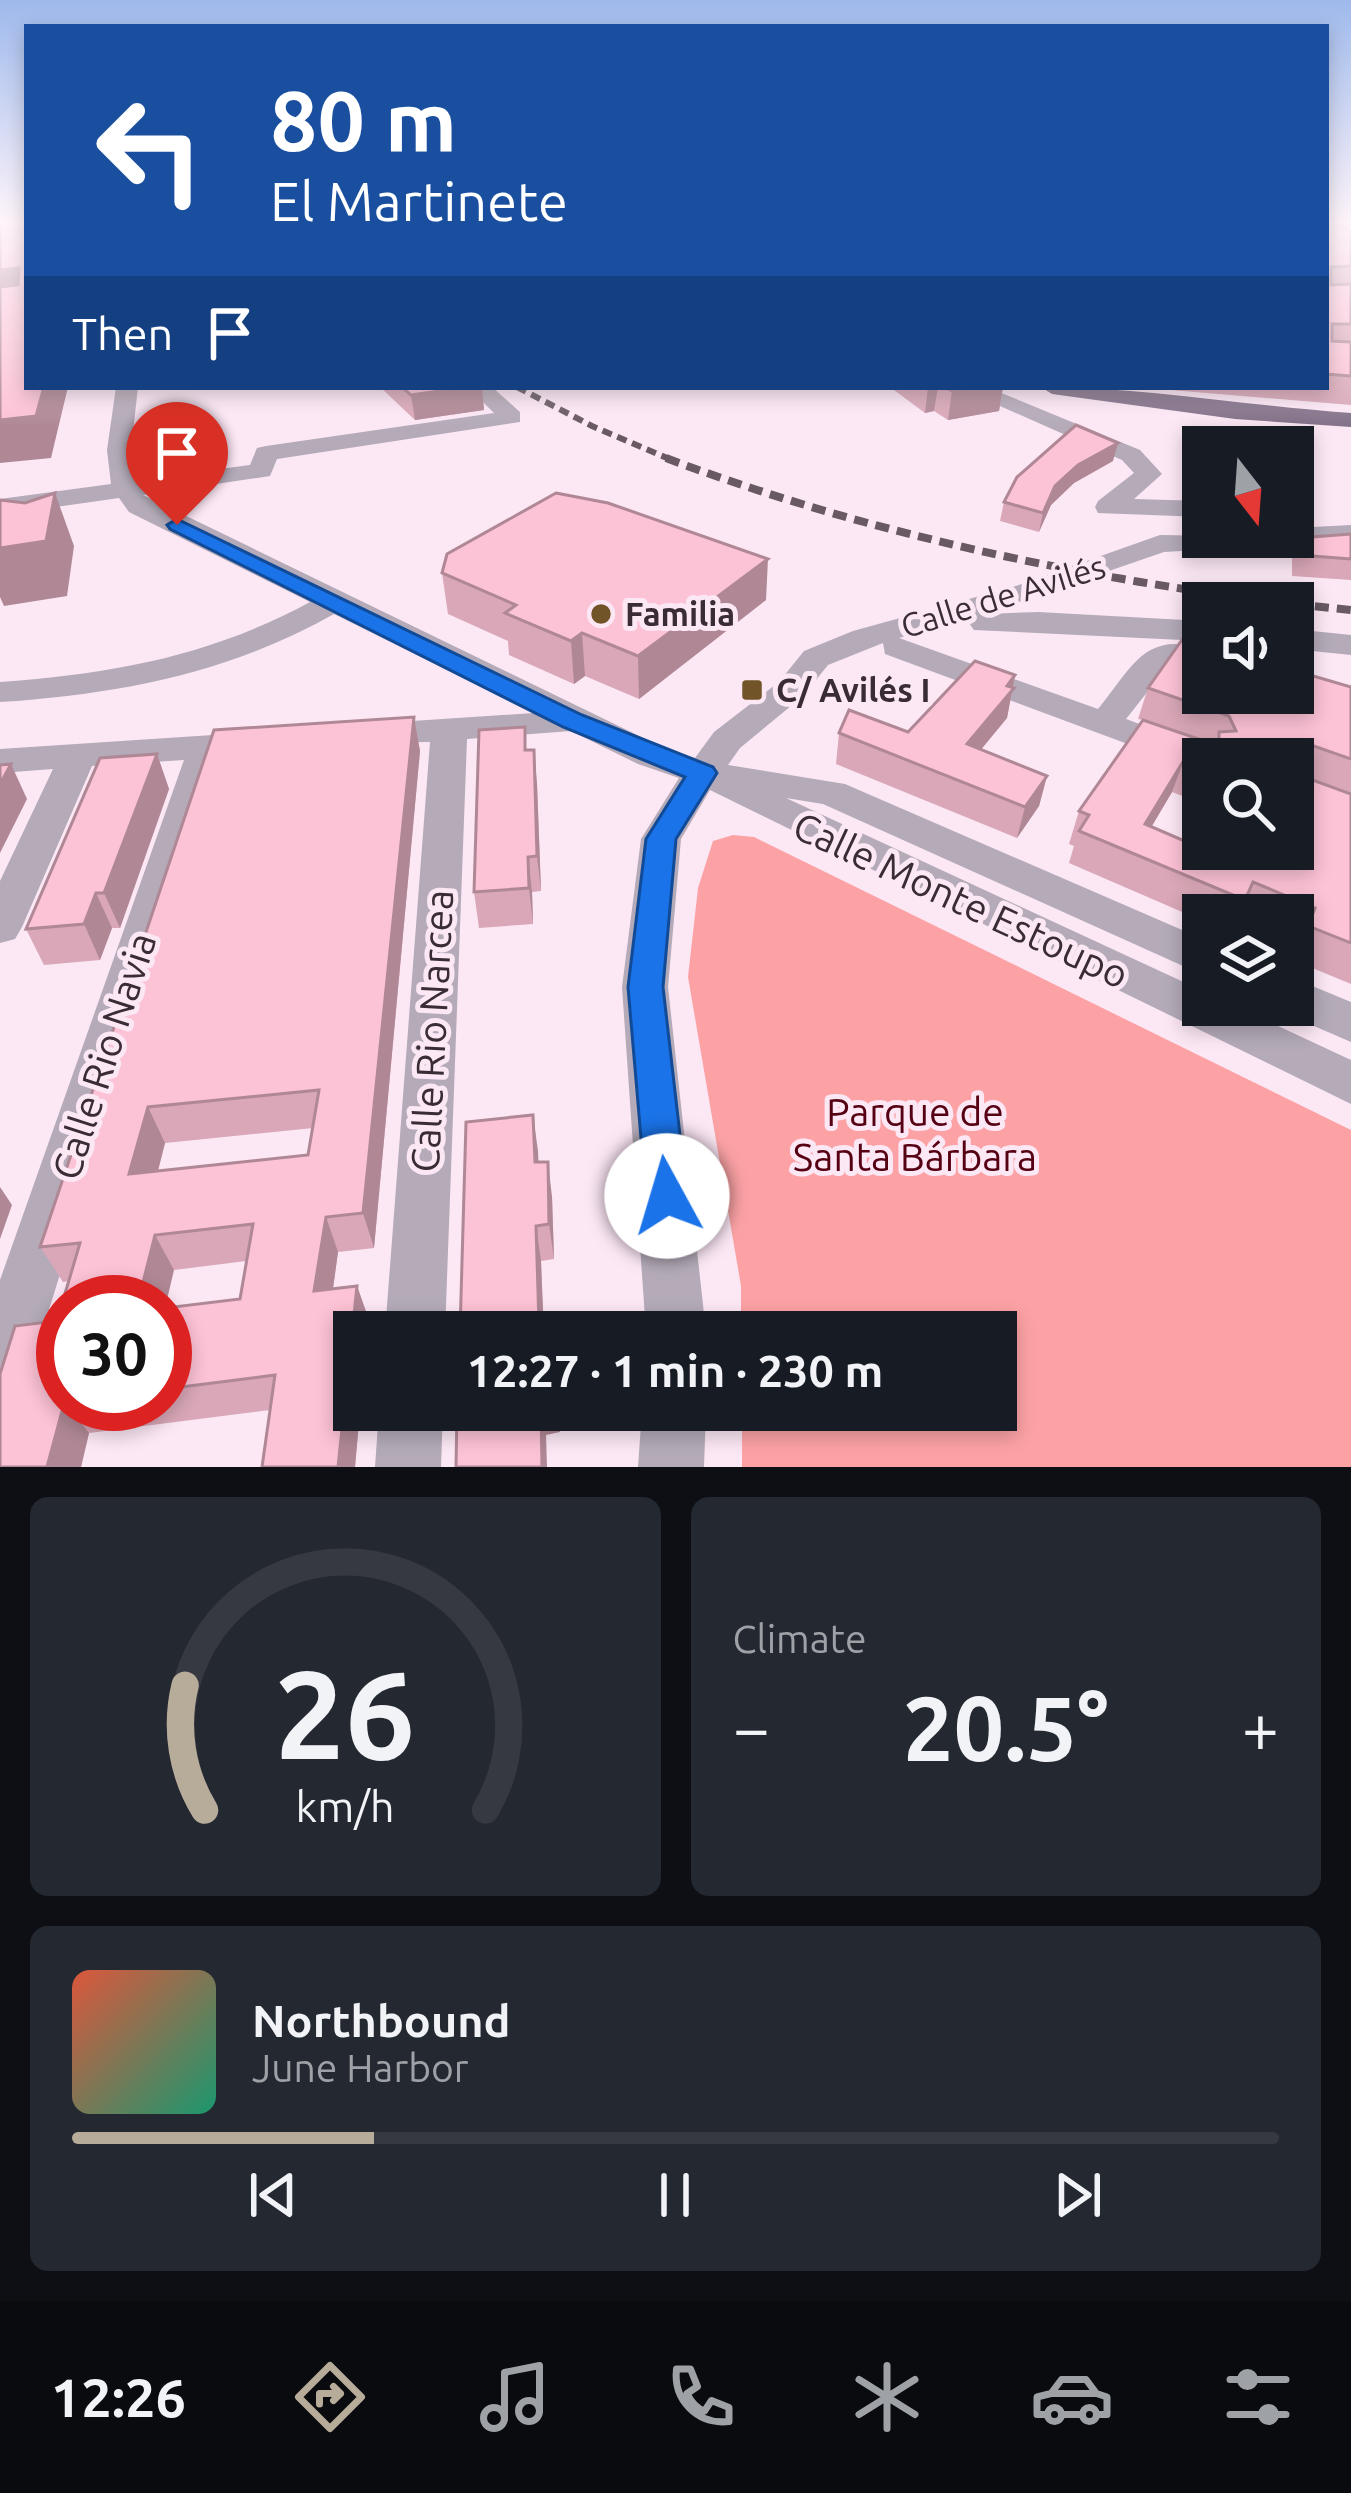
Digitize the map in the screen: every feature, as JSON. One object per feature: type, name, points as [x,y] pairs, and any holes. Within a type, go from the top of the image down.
[{"type":"main road","points":[[1074,390],[1234,412],[1351,420]]},
{"type":"street","points":[[127,390],[117,466],[124,491],[138,506],[572,721],[703,773],[831,793],[1182,949]]},
{"type":"street","points":[[0,507],[261,471],[266,453],[512,417],[482,390]]},
{"type":"street","points":[[975,390],[1131,455],[1149,474],[1108,507],[1182,508]]},
{"type":"street","points":[[1314,532],[1318,535]]},
{"type":"street","name":"Calle de Avilés","points":[[791,689],[977,616],[1178,554],[1232,541],[1351,533]]},
{"type":"street","points":[[1094,579],[1094,599],[1109,623]]},
{"type":"street","name":"Calle de Avilés","points":[[674,1311],[645,987],[661,839],[674,813],[727,740],[791,689],[816,658],[864,638],[1052,602],[1094,579]]},
{"type":"street","points":[[0,692],[87,685],[166,670],[239,650],[333,602]]},
{"type":"street","points":[[1052,602],[1109,623]]},
{"type":"street","points":[[977,616],[1182,629]]},
{"type":"street","points":[[1314,641],[1351,645]]},
{"type":"street","points":[[896,647],[1182,752]]},
{"type":"street","points":[[1104,724],[1160,654],[1182,653]]},
{"type":"street","points":[[339,737],[572,721]]},
{"type":"street","name":"Calle Rio Narcea","points":[[416,1311],[448,730]]},
{"type":"street","points":[[0,760],[273,742]]},
{"type":"street","name":"Calle Rio Navia","points":[[0,1366],[207,746]]},
{"type":"street","points":[[0,927],[78,755]]},
{"type":"street","name":"Calle Monte Estoupo","points":[[703,773],[787,818],[1351,1083]]},
{"type":"street","points":[[1314,1007],[1351,1023]]},
{"type":"street","points":[[408,1467],[410,1431]]},
{"type":"street","points":[[671,1467],[673,1431]]},
{"type":"green space","name":"Parque de Santa Bárbara","points":[[733,835],[754,837],[1351,1130],[1351,1467],[742,1467],[742,1431],[1017,1431],[1017,1311],[741,1311],[741,1286],[688,977],[698,888],[713,841]]},
{"type":"building","points":[[0,290],[24,290],[24,390],[43,390],[36,416],[0,420]]},
{"type":"building","points":[[1329,290],[1351,290],[1351,324],[1332,324],[1332,341],[1351,342],[1351,376],[1329,374]]},
{"type":"building","points":[[405,390],[447,390],[411,395]]},
{"type":"building","points":[[1076,425],[1118,443],[1078,465],[1055,486],[1043,513],[1004,502],[1017,477]]},
{"type":"building","points":[[55,493],[46,541],[0,548],[0,500],[25,503]]},
{"type":"building","points":[[556,493],[608,503],[768,559],[638,656],[582,633],[571,641],[505,613],[516,605],[442,573],[447,554]]},
{"type":"building","points":[[1351,534],[1351,559],[1314,556],[1314,537]]},
{"type":"building","points":[[1182,640],[1182,700],[1148,688]]},
{"type":"building","points":[[975,661],[1015,675],[1007,686],[1014,688],[967,744],[1047,776],[1025,807],[839,733],[849,710],[908,732]]},
{"type":"building","points":[[1314,676],[1351,687],[1351,759],[1314,746],[1314,738],[1219,738],[1219,732],[1236,731],[1223,714],[1314,714]]},
{"type":"building","points":[[414,717],[363,1213],[326,1217],[314,1291],[357,1286],[354,1311],[333,1311],[333,1431],[342,1431],[338,1467],[262,1467],[275,1375],[192,1386],[192,1305],[240,1299],[253,1224],[155,1235],[145,1275],[70,1275],[80,1243],[40,1247],[214,730]],"holes":[[[319,1090],[308,1155],[129,1174],[148,1107]]]},
{"type":"building","points":[[1143,720],[1196,738],[1182,738],[1182,763],[1145,824],[1182,840],[1182,870],[1314,870],[1314,781],[1351,794],[1351,943],[1314,928],[1314,894],[1282,894],[1253,882],[1248,894],[1231,894],[1079,831],[1089,815],[1079,811]]},
{"type":"building","points":[[525,727],[525,750],[534,750],[537,856],[528,857],[529,888],[474,892],[479,730]]},
{"type":"building","points":[[157,754],[104,893],[96,893],[84,924],[26,929],[100,758]]},
{"type":"building","points":[[11,764],[0,784],[0,765]]},
{"type":"building","points":[[533,1115],[535,1162],[548,1162],[549,1224],[536,1226],[539,1311],[461,1311],[466,1122]]},
{"type":"building","points":[[36,1323],[36,1431],[57,1431],[47,1467],[0,1467],[0,1374],[15,1326]]},
{"type":"building","points":[[457,1431],[541,1431],[542,1467],[456,1467]]},
{"type":"railway","points":[[523,390],[672,460]]},
{"type":"railway","points":[[666,458],[672,460]]},
{"type":"railway","points":[[672,460],[894,530],[1182,588]]},
{"type":"railway","points":[[1314,606],[1351,610]]},
{"type":"place","name":"Familia","points":[[601,614]]},
{"type":"place","name":"C/ Avilés I","points":[[752,690]]},
{"type":"route","points":[[177,525],[572,721],[703,773],[661,839],[645,987],[667,1196]]}]
